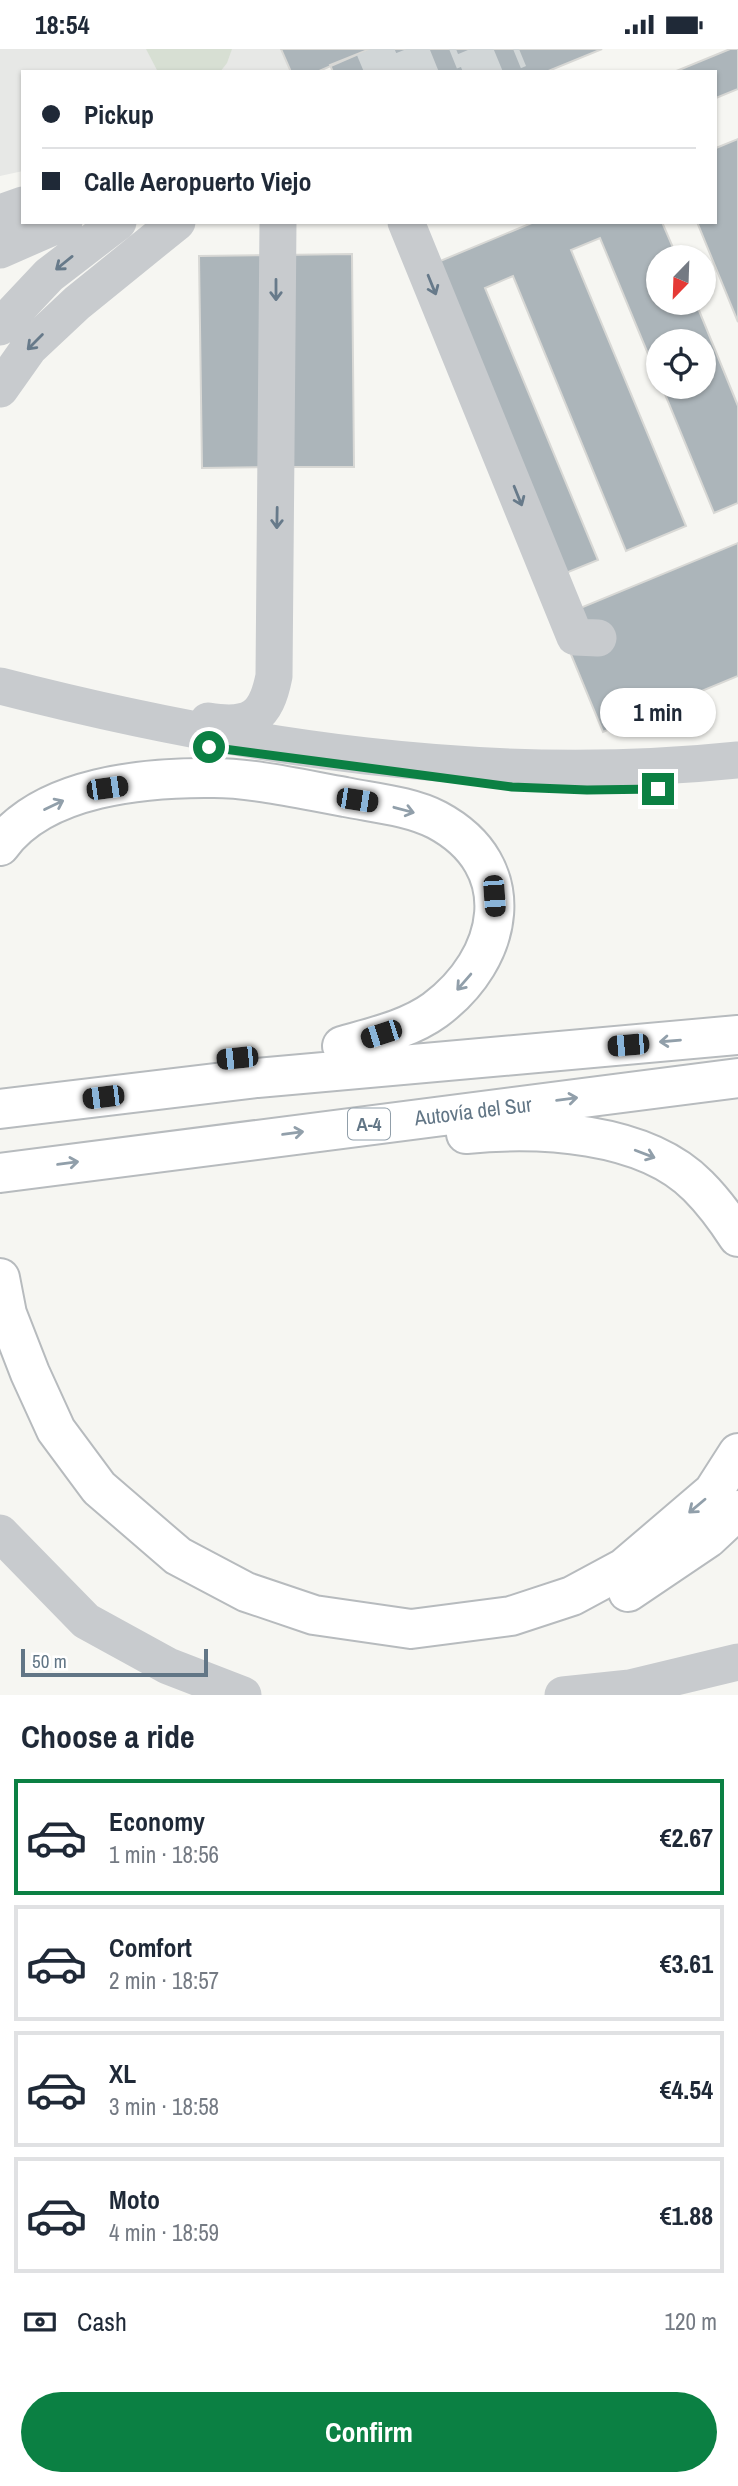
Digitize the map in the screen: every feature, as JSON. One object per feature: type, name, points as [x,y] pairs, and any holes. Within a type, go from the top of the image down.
[{"type":"highway","points":[[0,846],[9,833],[29,819],[72,796],[150,782],[216,778],[306,790],[417,813],[436,820],[470,846],[480,860],[494,896],[494,921],[488,946],[470,977],[451,997],[426,1016],[400,1028],[342,1047]]},
{"type":"highway","points":[[0,1109],[257,1078],[738,1035]]},
{"type":"highway","points":[[0,1084],[447,1038],[517,1055]]},
{"type":"highway","name":"Autovía del Sur","points":[[0,1173],[738,1078]]},
{"type":"highway","points":[[336,1128],[415,1138],[485,1132],[557,1132],[617,1143],[662,1160],[696,1185],[738,1237]]},
{"type":"highway","points":[[0,1277],[7,1314],[56,1430],[99,1487],[178,1556],[246,1592],[314,1615],[411,1629],[510,1616],[572,1596],[624,1568],[713,1492],[738,1453]]},
{"type":"highway","points":[[0,1349],[24,1410],[60,1471],[122,1537],[198,1591],[308,1636],[413,1648],[515,1636],[572,1617],[632,1591],[708,1538],[738,1510]]},
{"type":"street","points":[[0,192],[21,186]]},
{"type":"street","points":[[0,213],[21,206]]},
{"type":"street","points":[[0,250],[59,224]]},
{"type":"street","points":[[0,327],[49,275],[115,224]]},
{"type":"street","points":[[0,389],[29,348],[77,303],[175,224]]},
{"type":"street","points":[[8,693],[215,722],[238,722],[257,716],[269,701],[275,650],[278,224]]},
{"type":"street","points":[[407,224],[575,637],[598,638]]},
{"type":"street","points":[[8,693],[238,740],[423,762],[579,769],[738,760]]},
{"type":"street","points":[[8,693],[45,713],[236,753],[512,787]]},
{"type":"street","points":[[216,778],[324,778],[587,790],[738,785]]},
{"type":"street","points":[[0,1533],[86,1622],[168,1666],[243,1695]]},
{"type":"street","points":[[563,1695],[630,1688],[738,1662]]},
{"type":"shaded area","points":[[0,49],[370,49],[322,70],[21,70],[21,171],[0,176]]},
{"type":"shaded area","points":[[146,49],[232,49],[222,70],[157,70]]},
{"type":"building","points":[[281,49],[370,49],[322,70],[290,70]]},
{"type":"building","points":[[370,49],[602,49],[551,70],[332,70],[330,65]]},
{"type":"building","points":[[730,49],[738,49],[738,89],[717,98],[717,70],[679,70]]},
{"type":"building","points":[[738,139],[738,322],[716,268],[716,245],[706,245],[698,224],[717,224],[717,148]]},
{"type":"building","points":[[529,224],[663,224],[672,245],[646,245],[646,315],[701,315],[707,329],[646,329],[646,349],[600,238],[571,250],[686,526],[626,551],[513,276],[485,288],[598,560],[561,575],[433,264]]},
{"type":"building","points":[[352,254],[354,467],[283,467],[280,255]]},
{"type":"building","points":[[272,255],[274,467],[202,468],[199,256]]},
{"type":"building","points":[[716,352],[738,406],[738,503],[714,513],[667,399],[716,399]]},
{"type":"building","points":[[738,543],[738,676],[603,732],[556,618]]},
{"type":"tunnel","points":[[369,70],[419,49]]},
{"type":"tunnel","points":[[404,70],[456,49]]},
{"type":"tunnel","points":[[468,70],[519,49]]},
{"type":"route","points":[[209,747],[236,753],[512,787],[658,789]]}]
